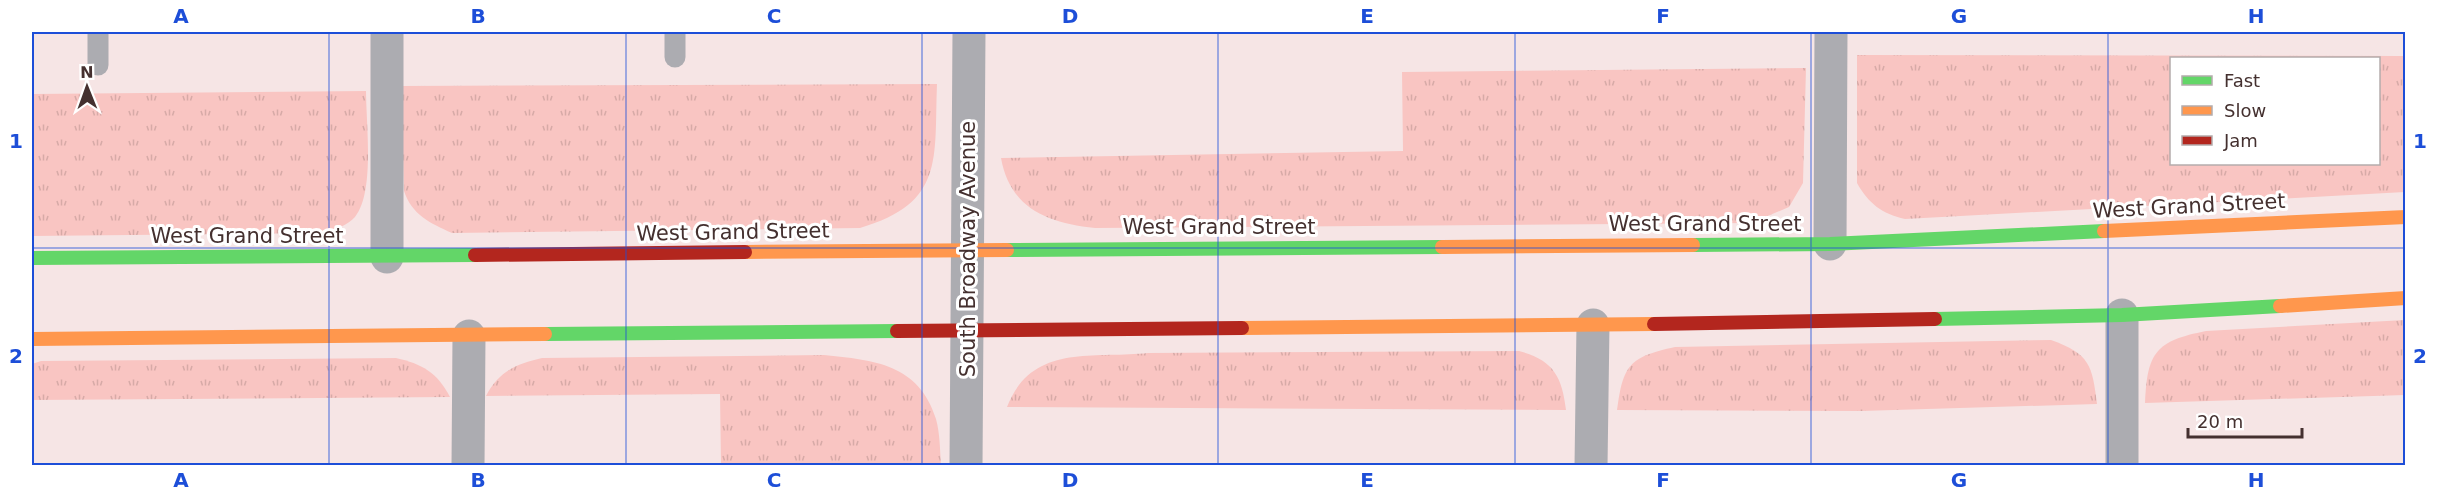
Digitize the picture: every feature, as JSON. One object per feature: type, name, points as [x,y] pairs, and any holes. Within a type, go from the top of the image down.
[{"type":"main road","name":"West Grand Street","points":[[32,258],[1830,244],[2406,217]]},
{"type":"main road","points":[[32,339],[1593,325],[2122,315],[2406,298]]},
{"type":"street","points":[[387,32],[387,256]]},
{"type":"street","name":"South Broadway Avenue","points":[[966,465],[969,32]]},
{"type":"street","points":[[1830,244],[1832,32]]},
{"type":"street","points":[[2122,315],[2122,465]]},
{"type":"street","points":[[1591,465],[1593,325]]},
{"type":"street","points":[[468,465],[469,336]]},
{"type":"lane","points":[[98,32],[98,65]]},
{"type":"lane","points":[[675,32],[675,57]]},
{"type":"green space","points":[[1857,55],[2405,56],[2405,192],[1905,219],[1876,207],[1857,183]]},
{"type":"green space","points":[[1806,68],[1803,183],[1789,207],[1751,223],[1095,228],[1061,222],[1033,210],[1013,189],[1001,158],[1403,151],[1402,72]]},
{"type":"green space","points":[[937,84],[934,156],[929,175],[921,191],[907,206],[888,218],[860,228],[452,233],[429,222],[417,212],[404,191],[401,86]]},
{"type":"green space","points":[[366,91],[368,157],[365,191],[355,217],[338,228],[326,233],[32,236],[32,94]]},
{"type":"green space","points":[[2405,320],[2405,395],[2145,403],[2148,372],[2152,360],[2165,345],[2176,339],[2206,331]]},
{"type":"green space","points":[[2051,340],[2074,350],[2087,363],[2091,370],[2097,404],[1861,411],[1617,410],[1622,383],[1631,365],[1647,355],[1675,347]]},
{"type":"green space","points":[[1519,351],[1540,359],[1554,371],[1562,388],[1566,410],[1007,407],[1018,387],[1032,372],[1048,363],[1066,358],[1148,353]]},
{"type":"green space","points":[[824,355],[877,363],[892,368],[918,386],[936,419],[941,465],[721,465],[720,394],[486,396],[496,381],[509,370],[542,358]]},
{"type":"green space","points":[[396,358],[428,370],[440,381],[450,397],[32,400],[32,364],[41,361]]},
{"type":"traffic: fast","points":[[1693,245],[1830,244],[2104,231]]},
{"type":"traffic: fast","points":[[1007,250],[1442,247]]},
{"type":"traffic: fast","points":[[32,258],[475,255]]},
{"type":"traffic: fast","points":[[1935,319],[2122,315],[2280,306]]},
{"type":"traffic: fast","points":[[545,334],[897,331]]},
{"type":"traffic: slow","points":[[2104,231],[2406,217]]},
{"type":"traffic: slow","points":[[1442,247],[1693,245]]},
{"type":"traffic: slow","points":[[745,252],[1007,250]]},
{"type":"traffic: slow","points":[[2280,306],[2406,298]]},
{"type":"traffic: slow","points":[[1242,328],[1654,324]]},
{"type":"traffic: slow","points":[[32,339],[545,334]]},
{"type":"traffic: jam","points":[[475,255],[745,252]]},
{"type":"traffic: jam","points":[[1654,324],[1935,319]]},
{"type":"traffic: jam","points":[[897,331],[1242,328]]}]
